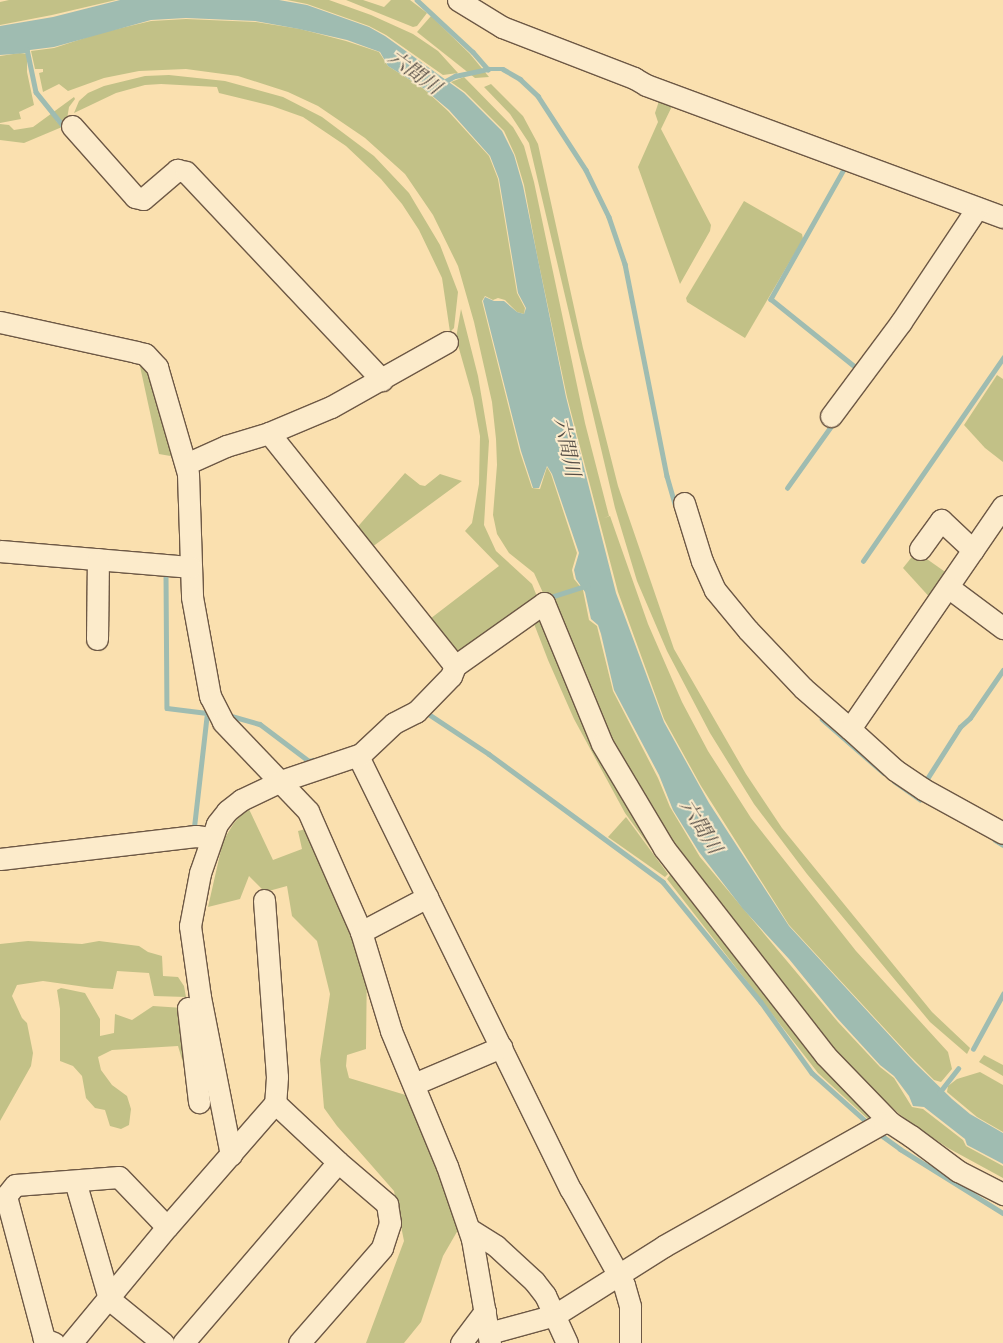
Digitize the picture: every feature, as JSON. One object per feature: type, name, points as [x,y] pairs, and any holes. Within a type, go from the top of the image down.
[{"type":"street","points":[[465,1],[502,26],[634,78],[646,85],[1003,217]]},
{"type":"street","points":[[72,126],[135,197],[143,199],[177,170],[186,172],[382,380]]},
{"type":"street","points":[[831,416],[864,372],[977,208]]},
{"type":"street","points":[[0,322],[136,352],[151,359],[157,366],[186,464],[192,597],[208,687],[219,715],[308,811],[362,932],[391,1031],[414,1084],[469,1229],[489,1338],[555,1315],[623,1272],[880,1126]]},
{"type":"street","points":[[186,464],[226,446],[265,434],[331,407],[447,342]]},
{"type":"street","points":[[231,1155],[200,997],[191,940],[192,907],[210,838],[226,811],[242,800],[281,781],[361,753],[394,723],[416,712],[451,676],[452,663],[265,434]]},
{"type":"street","points":[[684,503],[702,561],[715,590],[748,630],[803,688],[895,770],[923,789],[1003,833]]},
{"type":"street","points":[[850,730],[1003,506]]},
{"type":"street","points":[[920,549],[942,520],[973,550]]},
{"type":"street","points":[[0,551],[98,565],[190,567]]},
{"type":"street","points":[[97,639],[98,565]]},
{"type":"street","points":[[948,587],[1002,624]]},
{"type":"street","points":[[452,663],[544,603],[602,744],[664,848],[880,1126],[958,1171],[1003,1194]]},
{"type":"street","points":[[361,753],[427,897],[501,1047],[557,1148],[580,1208],[623,1272],[630,1306],[630,1343]]},
{"type":"street","points":[[0,859],[196,836],[210,838]]},
{"type":"street","points":[[362,932],[427,897]]},
{"type":"street","points":[[71,1343],[167,1227],[275,1103],[277,1077],[264,900]]},
{"type":"street","points":[[188,1002],[199,1102]]},
{"type":"street","points":[[414,1084],[501,1047]]},
{"type":"street","points":[[275,1103],[338,1162],[387,1204],[390,1223],[382,1248],[300,1343]]},
{"type":"street","points":[[183,1343],[338,1162]]},
{"type":"street","points":[[54,1343],[44,1339],[6,1196],[15,1185],[119,1177],[167,1227]]},
{"type":"street","points":[[75,1181],[109,1299],[163,1343]]},
{"type":"street","points":[[469,1229],[496,1246],[534,1280],[555,1315],[567,1343]]},
{"type":"street","points":[[461,1343],[485,1310]]},
{"type":"shaded area","points":[[9,0],[116,0],[0,25],[0,2]]},
{"type":"shaded area","points":[[287,0],[329,0],[371,15],[413,34],[438,51],[458,73],[443,75],[386,35],[369,26],[307,4]]},
{"type":"shaded area","points":[[346,0],[363,0],[384,7],[391,0],[410,0],[427,13],[417,26],[413,27]]},
{"type":"shaded area","points":[[431,16],[470,54],[489,77],[475,78],[417,32]]},
{"type":"shaded area","points":[[186,19],[256,22],[300,29],[379,52],[388,66],[424,89],[448,111],[489,156],[498,179],[517,293],[525,308],[524,314],[517,312],[505,300],[498,298],[493,300],[485,296],[482,301],[520,452],[532,488],[540,489],[547,467],[551,474],[577,553],[572,570],[574,579],[583,590],[589,620],[597,626],[613,691],[658,778],[670,807],[700,857],[838,1022],[880,1067],[894,1078],[912,1107],[923,1109],[963,1140],[966,1146],[1003,1166],[1003,1178],[948,1148],[906,1120],[823,1045],[629,783],[534,573],[509,553],[497,534],[493,515],[497,465],[492,402],[474,322],[458,266],[433,215],[405,174],[365,138],[318,106],[288,92],[238,76],[186,69],[139,71],[104,78],[68,91],[59,84],[43,92],[39,73],[43,72],[43,69],[35,69],[31,51],[54,48],[100,33],[151,21]]},
{"type":"shaded area","points":[[20,53],[27,54],[27,72],[34,105],[19,112],[21,119],[0,123],[0,56]]},
{"type":"shaded area","points":[[169,75],[225,81],[283,97],[322,117],[374,156],[409,193],[440,245],[458,292],[454,328],[450,332],[442,278],[419,230],[402,204],[381,179],[346,146],[303,117],[272,106],[219,93],[217,87],[161,84],[145,85],[116,93],[74,113],[79,101],[88,93],[104,86],[145,76]]},
{"type":"shaded area","points":[[464,77],[513,127],[524,146],[534,182],[585,423],[609,516],[604,518],[610,516],[648,624],[682,702],[708,751],[751,818],[856,951],[948,1052],[952,1069],[941,1082],[934,1080],[910,1056],[789,925],[701,786],[664,719],[618,592],[567,397],[524,185],[515,155],[504,131],[465,92],[451,82]]},
{"type":"shaded area","points":[[491,84],[523,116],[538,144],[583,348],[618,486],[674,649],[746,774],[782,828],[932,1012],[970,1048],[967,1054],[930,1022],[807,874],[754,804],[710,733],[667,651],[637,581],[615,508],[529,143],[510,114],[484,87]]},
{"type":"shaded area","points":[[661,95],[675,100],[661,129],[711,225],[710,231],[680,284],[638,167],[658,122],[655,113]]},
{"type":"shaded area","points":[[74,97],[75,99],[69,107],[66,125],[60,119],[56,121],[62,127],[24,143],[0,140],[0,124],[9,125],[14,130],[33,127]]},
{"type":"shaded area","points":[[744,201],[802,234],[803,239],[745,338],[687,302],[686,298]]},
{"type":"shaded area","points":[[461,309],[478,376],[489,441],[484,525],[496,551],[532,584],[538,599],[453,657],[426,622],[499,566],[465,531],[472,523],[479,484],[480,436],[473,398],[456,338]]},
{"type":"shaded area","points":[[138,357],[143,359],[176,457],[159,454]]},
{"type":"shaded area","points":[[997,375],[1003,379],[1003,462],[985,448],[964,425]]},
{"type":"shaded area","points":[[405,473],[420,485],[425,486],[440,474],[462,481],[368,550],[354,531]]},
{"type":"shaded area","points":[[915,553],[951,576],[933,601],[903,568]]},
{"type":"shaded area","points":[[541,609],[612,770],[871,1112],[869,1120],[818,1073],[667,879],[670,875],[625,813],[574,719],[531,616]]},
{"type":"shaded area","points":[[248,807],[273,860],[302,849],[298,831],[306,829],[367,962],[366,1049],[347,1055],[346,1066],[349,1078],[409,1096],[451,1195],[458,1230],[443,1256],[421,1322],[404,1343],[366,1343],[404,1241],[394,1191],[337,1126],[324,1108],[320,1060],[330,994],[317,941],[292,916],[287,886],[265,892],[249,876],[240,899],[208,907],[223,841],[234,823]]},
{"type":"shaded area","points":[[626,817],[668,874],[665,877],[608,837]]},
{"type":"shaded area","points":[[28,941],[82,944],[99,941],[139,946],[148,952],[162,956],[163,976],[178,977],[184,986],[186,997],[154,996],[149,973],[117,971],[113,989],[43,981],[17,985],[12,996],[22,1018],[27,1023],[33,1053],[31,1066],[0,1121],[0,944]]},
{"type":"shaded area","points":[[61,988],[85,993],[100,1019],[100,1036],[114,1033],[115,1014],[132,1020],[153,1006],[183,1008],[187,1076],[178,1046],[112,1050],[98,1057],[101,1070],[112,1085],[127,1096],[131,1109],[129,1125],[121,1129],[110,1126],[105,1110],[95,1108],[86,1098],[82,1076],[73,1066],[60,1061],[60,1009],[57,990]]},
{"type":"shaded area","points":[[984,1055],[1003,1065],[1003,1076],[979,1062]]},
{"type":"shaded area","points":[[980,1072],[1003,1085],[1003,1132],[977,1117],[947,1092],[948,1086],[957,1079]]},
{"type":"water","name":"六間川","points":[[120,0],[279,0],[307,5],[369,27],[385,36],[464,93],[502,131],[514,155],[523,186],[566,397],[616,593],[664,722],[709,803],[789,926],[915,1063],[952,1099],[970,1114],[1003,1133],[1003,1164],[967,1145],[965,1139],[924,1107],[913,1106],[909,1096],[894,1076],[880,1065],[837,1018],[789,959],[743,909],[699,852],[673,810],[659,775],[614,690],[598,625],[591,619],[585,592],[576,579],[574,570],[579,553],[552,474],[547,466],[539,488],[533,488],[521,451],[483,301],[485,297],[494,301],[504,301],[517,312],[524,314],[526,308],[518,293],[499,179],[490,156],[449,110],[423,88],[388,66],[380,52],[347,40],[299,29],[255,21],[186,18],[151,20],[54,47],[30,50],[27,53],[0,55],[0,26],[53,17]]},
{"type":"waterway","points":[[417,0],[473,52],[488,69]]},
{"type":"waterway","points":[[27,49],[36,92],[65,128]]},
{"type":"waterway","name":"六間川","points":[[444,82],[455,76],[488,69],[503,69],[520,79],[538,96],[586,170],[609,217],[625,264],[667,476],[675,504]]},
{"type":"waterway","points":[[846,166],[771,299],[858,369]]},
{"type":"waterway","points":[[863,561],[1003,358]]},
{"type":"waterway","points":[[787,488],[834,422]]},
{"type":"waterway","points":[[163,573],[166,574],[167,708],[207,713]]},
{"type":"waterway","points":[[548,598],[588,585]]},
{"type":"waterway","points":[[925,782],[960,727],[970,718],[1003,670]]},
{"type":"waterway","points":[[424,711],[489,754],[663,882],[761,1002],[812,1073],[868,1123]]},
{"type":"waterway","points":[[190,827],[194,827],[207,713],[210,713]]},
{"type":"waterway","points":[[228,715],[260,724],[309,761],[313,760]]},
{"type":"waterway","points":[[822,719],[884,773]]},
{"type":"waterway","points":[[894,781],[920,799]]},
{"type":"waterway","points":[[995,840],[1003,845]]},
{"type":"waterway","points":[[973,1049],[1003,994]]},
{"type":"waterway","points":[[939,1093],[958,1069]]},
{"type":"waterway","points":[[877,1132],[900,1149],[1003,1213]]}]
